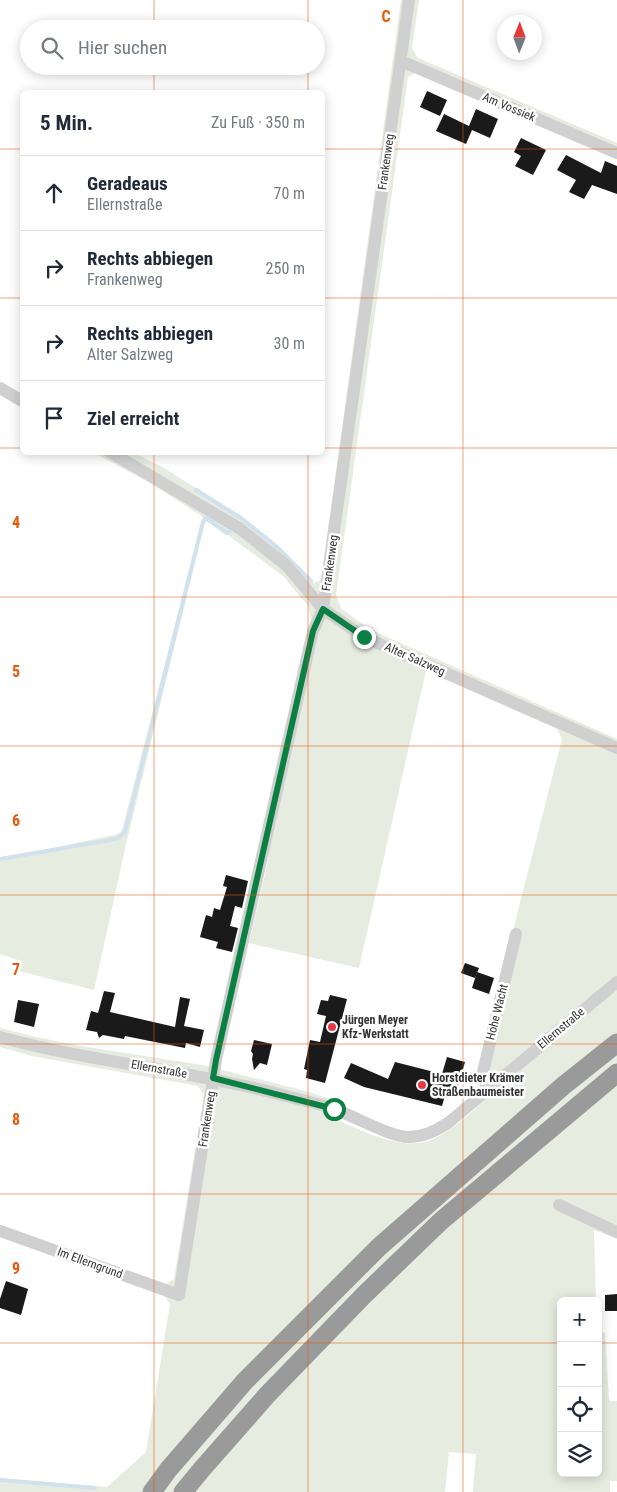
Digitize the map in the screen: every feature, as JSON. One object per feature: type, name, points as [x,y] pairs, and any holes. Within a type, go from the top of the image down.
[{"type":"highway","points":[[152,1492],[168,1470],[245,1381],[379,1247],[563,1086],[617,1043]]},
{"type":"highway","points":[[183,1492],[266,1395],[441,1221],[617,1073]]},
{"type":"street","name":"Frankenweg","points":[[179,1296],[216,1060],[313,631],[323,609],[409,0]]},
{"type":"street","name":"Am Vossiek","points":[[400,61],[617,153]]},
{"type":"street","points":[[0,388],[20,400]]},
{"type":"street","name":"Alter Salzweg","points":[[115,455],[239,528],[287,566],[323,609],[364,637],[617,748]]},
{"type":"street","name":"Hohe Wacht","points":[[488,1089],[482,1076],[516,934]]},
{"type":"street","name":"Ellernstraße","points":[[0,1037],[33,1046],[213,1078],[334,1109],[408,1137],[428,1134],[442,1127],[617,982]]},
{"type":"street","points":[[559,1205],[617,1232]]},
{"type":"street","name":"Im Ellerngrund","points":[[0,1231],[179,1296]]},
{"type":"shaded area","points":[[401,0],[419,0],[412,48],[418,58],[617,143],[617,159],[415,73],[408,77],[336,595],[341,608],[369,629],[617,739],[617,1239],[594,1230],[596,1297],[557,1297],[557,1477],[602,1477],[602,1333],[605,1333],[609,1401],[617,1401],[617,1481],[610,1481],[610,1492],[473,1492],[476,1454],[449,1452],[445,1492],[0,1492],[0,1478],[107,1487],[146,1452],[170,1304],[164,1295],[0,1236],[0,1225],[166,1284],[174,1279],[204,1095],[198,1086],[32,1056],[0,1047],[0,1028],[81,1046],[202,1065],[294,1088],[328,1098],[324,1114],[362,1131],[391,1141],[405,1143],[418,1143],[439,1136],[462,1120],[490,1096],[485,1047],[562,739],[557,729],[426,671],[359,968],[249,943],[269,857],[257,855],[311,619],[308,606],[283,576],[209,521],[205,522],[127,840],[94,990],[15,970],[18,960],[0,954],[0,857],[34,852],[119,834],[122,830],[203,517],[152,484],[98,455],[138,455],[164,468],[240,516],[297,565],[313,583],[321,580]]},
{"type":"building","points":[[427,91],[447,100],[440,116],[420,107]]},
{"type":"building","points":[[476,109],[498,119],[490,138],[472,130],[466,144],[436,131],[444,114],[469,126]]},
{"type":"building","points":[[521,138],[546,150],[533,175],[515,166],[521,156],[514,152]]},
{"type":"building","points":[[566,155],[601,173],[605,161],[617,166],[617,194],[592,185],[584,199],[569,192],[576,180],[557,170]]},
{"type":"building","points":[[226,875],[248,881],[242,908],[235,906],[230,926],[238,928],[232,952],[216,948],[218,942],[200,937],[206,915],[212,917],[214,908],[220,910],[227,887],[223,886]]},
{"type":"building","points":[[465,963],[479,968],[475,978],[461,973]]},
{"type":"building","points":[[477,972],[494,978],[489,994],[472,988]]},
{"type":"building","points":[[104,991],[115,993],[110,1012],[175,1027],[180,997],[190,999],[184,1026],[204,1030],[200,1047],[186,1043],[185,1048],[125,1036],[124,1039],[103,1035],[99,1038],[97,1032],[86,1030],[91,1011],[98,1013]]},
{"type":"building","points":[[330,995],[347,999],[325,1083],[306,1078],[307,1070],[304,1069],[310,1040],[320,1042],[326,1016],[317,1014],[321,1000],[328,1001]]},
{"type":"building","points":[[18,1000],[39,1004],[34,1027],[14,1022]]},
{"type":"building","points":[[254,1040],[272,1044],[267,1065],[260,1063],[254,1070],[253,1054],[251,1051]]},
{"type":"building","name":"Horstdieter Krämer Straßenbaumeister","points":[[447,1057],[465,1062],[456,1094],[446,1092],[442,1106],[364,1087],[344,1078],[351,1063],[388,1079],[395,1062],[442,1074]]},
{"type":"building","points":[[6,1281],[28,1289],[21,1315],[0,1308],[0,1299]]},
{"type":"building","points":[[617,1294],[617,1311],[605,1311],[605,1295]]},
{"type":"waterway","points":[[196,490],[241,518],[276,546],[311,581]]},
{"type":"waterway","points":[[0,859],[116,839],[125,832],[203,522],[206,518],[227,533],[230,531]]},
{"type":"waterway","points":[[0,1480],[95,1488]]},
{"type":"place","name":"Jürgen Meyer Kfz-Werkstatt","points":[[332,1027]]},
{"type":"place","name":"Horstdieter Krämer Straßenbaumeister","points":[[422,1085]]},
{"type":"route","points":[[334,1109],[213,1078],[313,631],[323,609],[364,637]]}]
